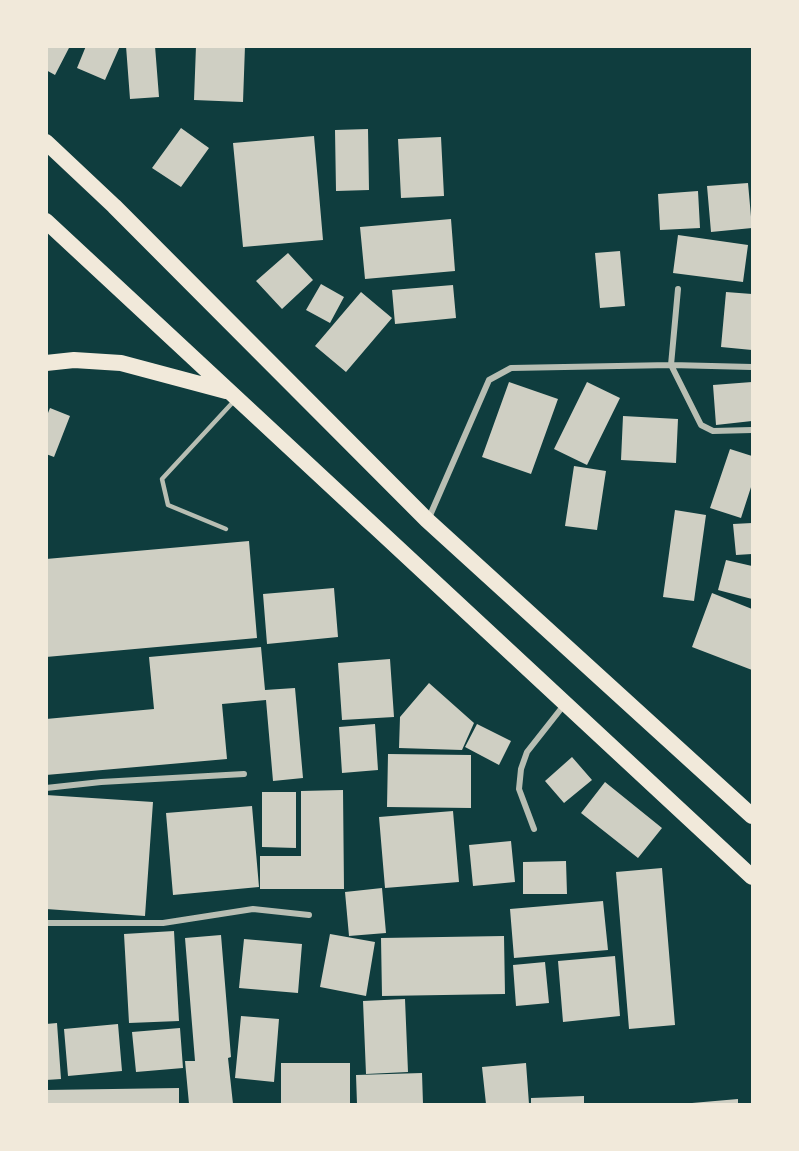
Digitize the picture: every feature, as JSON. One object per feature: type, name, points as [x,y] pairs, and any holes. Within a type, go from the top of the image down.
[{"type":"highway","points":[[46,142],[114,206],[427,520],[753,816]]},
{"type":"highway","points":[[46,221],[753,877]]},
{"type":"highway","points":[[46,363],[74,360],[121,363],[233,396]]},
{"type":"street","points":[[678,289],[671,365],[700,425],[714,430],[753,430]]},
{"type":"street","points":[[427,520],[489,381],[511,368],[671,365],[753,367]]},
{"type":"street","points":[[534,829],[519,789],[521,769],[527,752],[565,703]]},
{"type":"street","points":[[46,788],[101,782],[244,774]]},
{"type":"street","points":[[46,923],[163,923],[253,909],[309,915]]},
{"type":"lane","points":[[226,529],[168,505],[162,479],[233,396]]},
{"type":"building","points":[[46,46],[70,46],[55,75],[46,70]]},
{"type":"building","points":[[86,46],[120,46],[105,80],[77,68]]},
{"type":"building","points":[[126,46],[155,46],[159,97],[130,99]]},
{"type":"building","points":[[196,46],[245,46],[243,102],[194,100]]},
{"type":"building","points":[[181,128],[209,148],[181,187],[152,168]]},
{"type":"building","points":[[368,129],[369,190],[336,191],[335,130]]},
{"type":"building","points":[[314,136],[323,240],[243,247],[233,143]]},
{"type":"building","points":[[441,137],[444,196],[401,198],[398,139]]},
{"type":"building","points":[[748,183],[752,228],[711,232],[707,186]]},
{"type":"building","points":[[698,191],[700,228],[660,230],[658,194]]},
{"type":"building","points":[[451,219],[455,271],[365,279],[360,227]]},
{"type":"building","points":[[678,235],[748,245],[743,282],[673,273]]},
{"type":"building","points":[[620,251],[625,306],[600,308],[595,253]]},
{"type":"building","points":[[288,253],[313,280],[282,309],[256,281]]},
{"type":"building","points":[[321,284],[344,297],[330,323],[306,310]]},
{"type":"building","points":[[453,285],[456,318],[395,324],[392,290]]},
{"type":"building","points":[[361,292],[392,318],[346,372],[315,346]]},
{"type":"building","points":[[726,292],[752,294],[752,350],[721,347]]},
{"type":"building","points":[[509,382],[558,399],[531,474],[482,457]]},
{"type":"building","points":[[587,382],[620,398],[587,465],[554,449]]},
{"type":"building","points":[[752,382],[752,421],[716,425],[713,385]]},
{"type":"building","points":[[50,408],[70,416],[54,457],[46,454],[46,418]]},
{"type":"building","points":[[623,416],[678,419],[676,463],[621,460]]},
{"type":"building","points":[[730,449],[752,456],[752,484],[741,518],[710,508]]},
{"type":"building","points":[[574,466],[606,471],[597,530],[565,526]]},
{"type":"building","points":[[675,510],[706,515],[694,601],[663,597]]},
{"type":"building","points":[[752,523],[752,554],[736,555],[733,524]]},
{"type":"building","points":[[249,541],[257,638],[46,657],[46,559]]},
{"type":"building","points":[[726,560],[752,566],[752,599],[718,590]]},
{"type":"building","points":[[334,588],[338,637],[267,644],[263,594]]},
{"type":"building","points":[[712,593],[752,609],[752,670],[692,647]]},
{"type":"building","points":[[261,647],[265,690],[295,688],[303,778],[273,781],[266,700],[222,704],[227,759],[46,775],[46,719],[154,709],[149,657]]},
{"type":"building","points":[[390,659],[394,717],[342,720],[338,663]]},
{"type":"building","points":[[429,683],[474,723],[462,750],[399,748],[400,717]]},
{"type":"building","points":[[375,724],[378,770],[342,773],[339,727]]},
{"type":"building","points":[[477,724],[511,741],[499,765],[465,747]]},
{"type":"building","points":[[388,754],[471,755],[471,808],[387,807]]},
{"type":"building","points":[[572,757],[592,780],[564,803],[545,781]]},
{"type":"building","points":[[605,782],[662,828],[638,858],[581,813]]},
{"type":"building","points":[[343,790],[344,889],[260,889],[260,856],[301,856],[301,791]]},
{"type":"building","points":[[262,792],[296,792],[296,848],[262,847]]},
{"type":"building","points":[[46,795],[153,802],[145,916],[46,909]]},
{"type":"building","points":[[252,806],[259,887],[173,895],[166,813]]},
{"type":"building","points":[[453,811],[459,882],[385,888],[379,817]]},
{"type":"building","points":[[511,841],[515,882],[473,886],[469,845]]},
{"type":"building","points":[[566,861],[567,894],[523,894],[523,862]]},
{"type":"building","points":[[662,868],[675,1025],[629,1029],[616,872]]},
{"type":"building","points":[[382,888],[386,933],[349,936],[345,892]]},
{"type":"building","points":[[603,901],[608,950],[514,958],[510,909]]},
{"type":"building","points":[[174,931],[179,1021],[129,1023],[124,934]]},
{"type":"building","points":[[330,934],[375,942],[366,996],[320,987]]},
{"type":"building","points":[[221,935],[233,1104],[189,1104],[185,1061],[195,1061],[185,938]]},
{"type":"building","points":[[504,936],[505,994],[382,996],[381,938]]},
{"type":"building","points":[[244,939],[302,944],[298,993],[239,988]]},
{"type":"building","points":[[615,956],[620,1016],[563,1022],[558,961]]},
{"type":"building","points":[[545,962],[549,1003],[516,1006],[513,965]]},
{"type":"building","points":[[405,999],[408,1072],[366,1074],[363,1001]]},
{"type":"building","points":[[241,1016],[279,1019],[274,1082],[235,1078]]},
{"type":"building","points":[[57,1023],[61,1079],[46,1080],[46,1024]]},
{"type":"building","points":[[118,1024],[122,1071],[68,1076],[64,1029]]},
{"type":"building","points":[[180,1028],[183,1068],[136,1072],[132,1032]]},
{"type":"building","points":[[281,1063],[350,1063],[350,1104],[281,1104]]},
{"type":"building","points":[[526,1063],[529,1104],[486,1104],[482,1067]]},
{"type":"building","points":[[422,1073],[423,1104],[357,1104],[356,1075]]},
{"type":"building","points":[[179,1088],[179,1104],[46,1104],[46,1090]]},
{"type":"building","points":[[584,1096],[584,1104],[531,1104],[531,1098]]},
{"type":"building","points":[[738,1099],[738,1104],[692,1104],[692,1103]]}]
